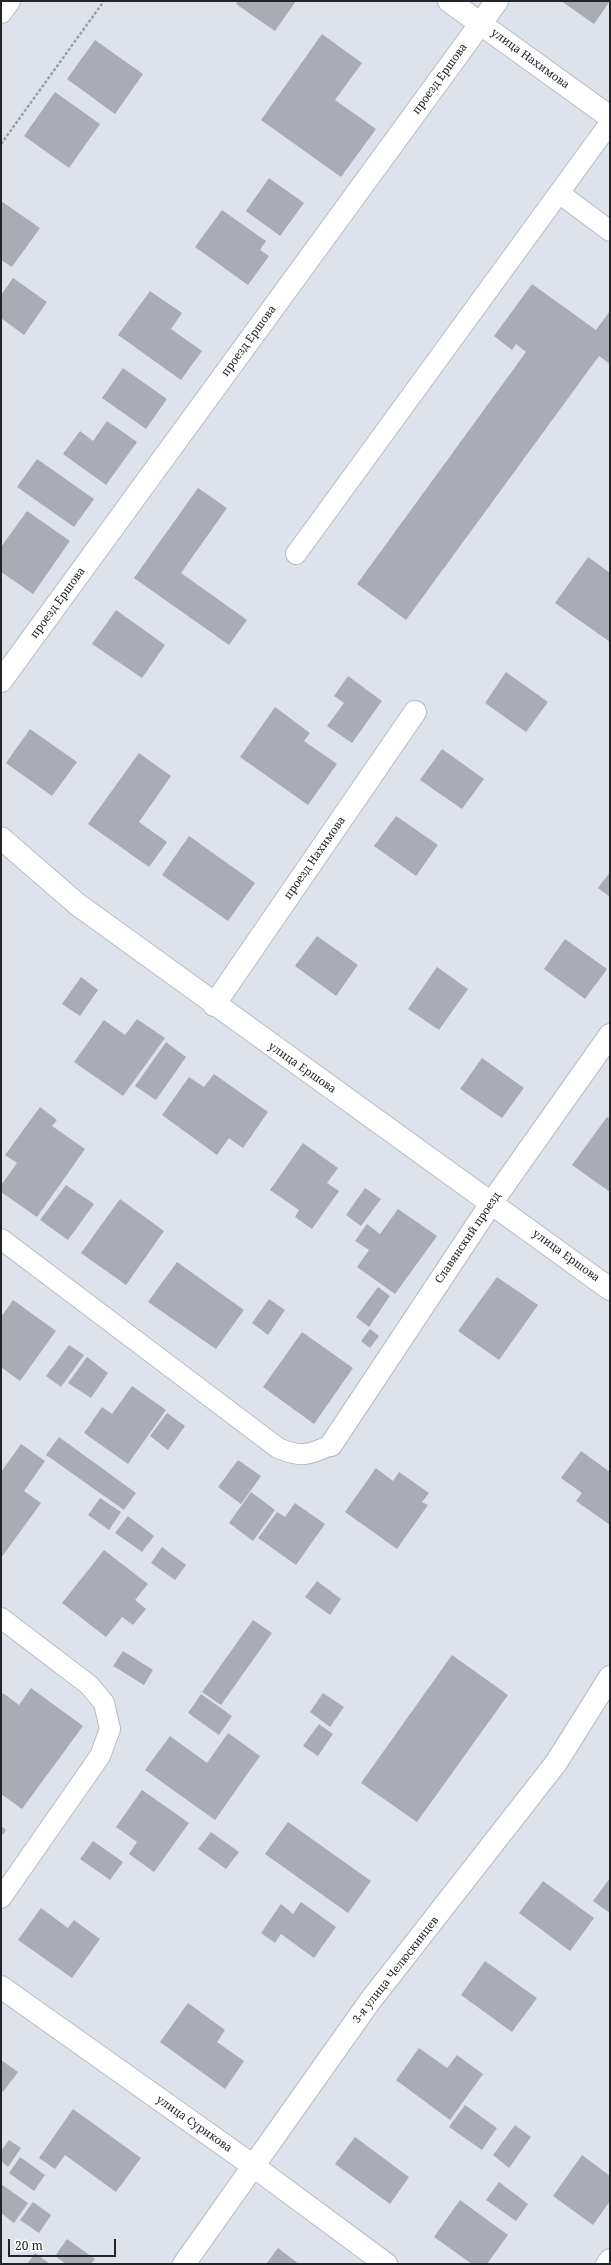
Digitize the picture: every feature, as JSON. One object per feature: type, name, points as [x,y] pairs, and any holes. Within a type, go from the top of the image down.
[{"type":"street","points":[[1,12],[9,1]]},
{"type":"street","name":"улица Нахимова","points":[[450,1],[610,117]]},
{"type":"street","name":"проезд Ершова","points":[[1,681],[497,1]]},
{"type":"street","name":"проезд Нахимова","points":[[214,1005],[415,712]]},
{"type":"street","name":"улица Ершова","points":[[1,838],[77,904],[214,1005],[492,1202],[610,1289]]},
{"type":"street","name":"Славянский проезд","points":[[331,1445],[492,1202],[610,1035]]},
{"type":"street","name":"3-я улица Челюскинцев","points":[[184,2264],[252,2165],[370,2001],[556,1763],[610,1677]]},
{"type":"street","name":"улица Сурикова","points":[[1,1987],[252,2165],[386,2264]]},
{"type":"lane","points":[[296,554],[610,123]]},
{"type":"lane","points":[[559,193],[610,231]]},
{"type":"lane","points":[[1,1239],[278,1448],[294,1455],[313,1453],[331,1445]]},
{"type":"lane","points":[[1,1618],[89,1685],[104,1703],[110,1729],[100,1756],[1,1898]]},
{"type":"lane","points":[[606,2264],[610,2259]]},
{"type":"path","points":[[1,144],[104,1]]},
{"type":"building","points":[[238,1],[296,1],[275,31],[236,4]]},
{"type":"building","points":[[561,1],[610,1],[594,24]]},
{"type":"building","points":[[322,34],[362,63],[335,100],[376,129],[341,177],[261,120]]},
{"type":"building","points":[[95,40],[143,74],[115,114],[67,79]]},
{"type":"building","points":[[55,92],[100,124],[69,168],[24,136]]},
{"type":"building","points":[[269,178],[304,203],[280,236],[246,211]]},
{"type":"building","points":[[1,201],[40,228],[12,267],[1,260]]},
{"type":"building","points":[[222,210],[266,241],[260,250],[269,256],[248,285],[195,247]]},
{"type":"building","points":[[13,278],[47,302],[24,335],[1,318],[1,295]]},
{"type":"building","points":[[532,284],[596,330],[610,311],[610,364],[599,356],[406,620],[357,584],[526,352],[516,344],[512,350],[494,336]]},
{"type":"building","points":[[150,291],[182,313],[171,329],[202,351],[181,380],[118,335]]},
{"type":"building","points":[[123,368],[167,399],[146,429],[102,398]]},
{"type":"building","points":[[107,421],[137,442],[106,485],[63,454],[80,431],[93,441]]},
{"type":"building","points":[[37,459],[94,499],[74,527],[17,487]]},
{"type":"building","points":[[198,488],[227,508],[181,573],[247,620],[229,645],[134,578]]},
{"type":"building","points":[[27,511],[70,541],[33,594],[1,572],[1,547]]},
{"type":"building","points":[[588,557],[610,573],[610,642],[555,603]]},
{"type":"building","points":[[116,610],[165,645],[142,678],[92,644]]},
{"type":"building","points":[[506,672],[548,702],[526,732],[485,703]]},
{"type":"building","points":[[348,676],[382,701],[352,743],[327,726],[344,703],[334,696]]},
{"type":"building","points":[[275,707],[310,733],[304,741],[337,764],[308,805],[240,757]]},
{"type":"building","points":[[30,729],[77,762],[52,796],[6,763]]},
{"type":"building","points":[[442,749],[484,779],[462,809],[420,780]]},
{"type":"building","points":[[139,753],[171,776],[139,822],[167,842],[149,867],[88,824]]},
{"type":"building","points":[[396,816],[438,845],[416,876],[374,846]]},
{"type":"building","points":[[189,836],[255,883],[228,921],[162,875]]},
{"type":"building","points":[[610,872],[610,897],[598,888]]},
{"type":"building","points":[[317,936],[358,965],[336,996],[295,966]]},
{"type":"building","points":[[565,939],[607,969],[585,999],[544,969]]},
{"type":"building","points":[[437,967],[468,989],[439,1030],[408,1009]]},
{"type":"building","points":[[81,977],[98,990],[80,1016],[62,1004]]},
{"type":"building","points":[[137,1019],[165,1038],[123,1096],[74,1062],[104,1020],[125,1035]]},
{"type":"building","points":[[166,1042],[186,1057],[156,1100],[135,1086]]},
{"type":"building","points":[[482,1058],[524,1088],[502,1118],[460,1089]]},
{"type":"building","points":[[214,1074],[268,1112],[243,1148],[229,1138],[217,1155],[162,1115],[189,1077],[204,1087]]},
{"type":"building","points":[[40,1107],[57,1120],[52,1126],[85,1149],[37,1217],[1,1192],[1,1185],[17,1163],[5,1155]]},
{"type":"building","points":[[607,1117],[610,1119],[610,1192],[572,1165]]},
{"type":"building","points":[[303,1143],[338,1168],[327,1183],[339,1191],[312,1229],[295,1217],[299,1210],[270,1190]]},
{"type":"building","points":[[66,1185],[94,1204],[68,1240],[40,1220]]},
{"type":"building","points":[[365,1188],[381,1199],[361,1226],[346,1215]]},
{"type":"building","points":[[120,1199],[164,1231],[126,1285],[81,1253]]},
{"type":"building","points":[[398,1209],[437,1236],[395,1294],[357,1267],[369,1250],[355,1241],[367,1224],[380,1234]]},
{"type":"building","points":[[177,1262],[244,1310],[216,1349],[148,1302]]},
{"type":"building","points":[[497,1277],[538,1305],[499,1360],[458,1331]]},
{"type":"building","points":[[378,1287],[390,1296],[369,1327],[356,1317]]},
{"type":"building","points":[[269,1299],[285,1310],[268,1335],[252,1323]]},
{"type":"building","points":[[13,1300],[56,1331],[20,1381],[1,1367],[1,1317]]},
{"type":"building","points":[[370,1329],[379,1336],[370,1348],[361,1341]]},
{"type":"building","points":[[302,1332],[353,1368],[314,1424],[263,1387]]},
{"type":"building","points":[[69,1345],[84,1355],[61,1387],[46,1376]]},
{"type":"building","points":[[87,1357],[108,1373],[91,1398],[68,1383]]},
{"type":"building","points":[[132,1386],[166,1410],[128,1464],[84,1433],[102,1407],[112,1414]]},
{"type":"building","points":[[167,1413],[185,1426],[168,1450],[150,1436]]},
{"type":"building","points":[[59,1437],[136,1493],[124,1510],[46,1455]]},
{"type":"building","points":[[21,1444],[45,1461],[24,1491],[41,1503],[1,1558],[1,1472]]},
{"type":"building","points":[[581,1451],[610,1472],[610,1525],[576,1501],[582,1493],[561,1478]]},
{"type":"building","points":[[238,1460],[261,1476],[241,1504],[218,1487]]},
{"type":"building","points":[[376,1468],[393,1481],[399,1472],[429,1493],[422,1502],[428,1505],[397,1549],[345,1512]]},
{"type":"building","points":[[251,1492],[275,1510],[253,1541],[229,1523]]},
{"type":"building","points":[[100,1498],[121,1512],[109,1530],[88,1515]]},
{"type":"building","points":[[295,1503],[325,1524],[296,1565],[258,1538],[277,1512],[285,1517]]},
{"type":"building","points":[[128,1516],[154,1536],[142,1552],[115,1533]]},
{"type":"building","points":[[162,1547],[186,1565],[175,1580],[151,1563]]},
{"type":"building","points":[[104,1550],[148,1584],[135,1600],[146,1609],[133,1625],[122,1617],[106,1637],[62,1603]]},
{"type":"building","points":[[317,1581],[341,1599],[330,1615],[305,1597]]},
{"type":"building","points":[[253,1620],[272,1633],[221,1705],[202,1692]]},
{"type":"building","points":[[123,1651],[153,1670],[144,1685],[113,1666]]},
{"type":"building","points":[[452,1655],[508,1695],[417,1822],[361,1783]]},
{"type":"building","points":[[31,1688],[83,1726],[22,1809],[1,1794],[1,1696],[3,1693],[19,1705]]},
{"type":"building","points":[[323,1693],[344,1707],[330,1727],[310,1712]]},
{"type":"building","points":[[201,1694],[232,1716],[219,1735],[188,1713]]},
{"type":"building","points":[[319,1724],[333,1734],[318,1756],[303,1746]]},
{"type":"building","points":[[228,1733],[260,1756],[215,1820],[145,1770],[170,1736],[207,1763]]},
{"type":"building","points":[[142,1790],[189,1823],[154,1872],[129,1854],[137,1842],[116,1827]]},
{"type":"building","points":[[288,1822],[371,1881],[348,1913],[265,1854]]},
{"type":"building","points":[[1,1826],[6,1830],[1,1837]]},
{"type":"building","points":[[211,1832],[239,1852],[226,1869],[198,1849]]},
{"type":"building","points":[[93,1841],[123,1862],[110,1880],[80,1859]]},
{"type":"building","points":[[610,1878],[610,1913],[593,1901]]},
{"type":"building","points":[[543,1881],[594,1918],[570,1951],[519,1913]]},
{"type":"building","points":[[301,1902],[336,1927],[314,1958],[281,1934],[275,1943],[261,1933],[281,1904],[293,1914]]},
{"type":"building","points":[[41,1908],[68,1928],[74,1920],[100,1939],[72,1978],[18,1940]]},
{"type":"building","points":[[485,1961],[537,1998],[512,2032],[461,1995]]},
{"type":"building","points":[[188,2003],[225,2030],[217,2042],[244,2061],[225,2089],[160,2042]]},
{"type":"building","points":[[419,2048],[447,2068],[457,2055],[483,2074],[450,2120],[396,2080]]},
{"type":"building","points":[[1,2060],[18,2072],[3,2092],[1,2091]]},
{"type":"building","points":[[465,2105],[497,2128],[482,2150],[449,2127]]},
{"type":"building","points":[[73,2109],[141,2158],[116,2192],[65,2155],[55,2169],[39,2158]]},
{"type":"building","points":[[515,2125],[531,2137],[509,2168],[493,2155]]},
{"type":"building","points":[[355,2137],[409,2177],[390,2204],[335,2164]]},
{"type":"building","points":[[9,2140],[21,2148],[8,2167],[1,2161],[1,2151]]},
{"type":"building","points":[[582,2155],[610,2176],[610,2201],[593,2225],[553,2196]]},
{"type":"building","points":[[20,2157],[45,2175],[34,2191],[9,2173]]},
{"type":"building","points":[[499,2182],[528,2204],[516,2221],[486,2200]]},
{"type":"building","points":[[1,2184],[28,2203],[14,2223],[1,2213]]},
{"type":"building","points":[[460,2200],[508,2235],[487,2264],[472,2264],[434,2237]]},
{"type":"building","points":[[33,2202],[51,2215],[39,2233],[20,2220]]},
{"type":"building","points":[[67,2239],[95,2259],[91,2264],[66,2264],[55,2256]]},
{"type":"building","points":[[278,2248],[299,2264],[266,2264]]},
{"type":"building","points":[[35,2253],[50,2264],[27,2264]]}]
